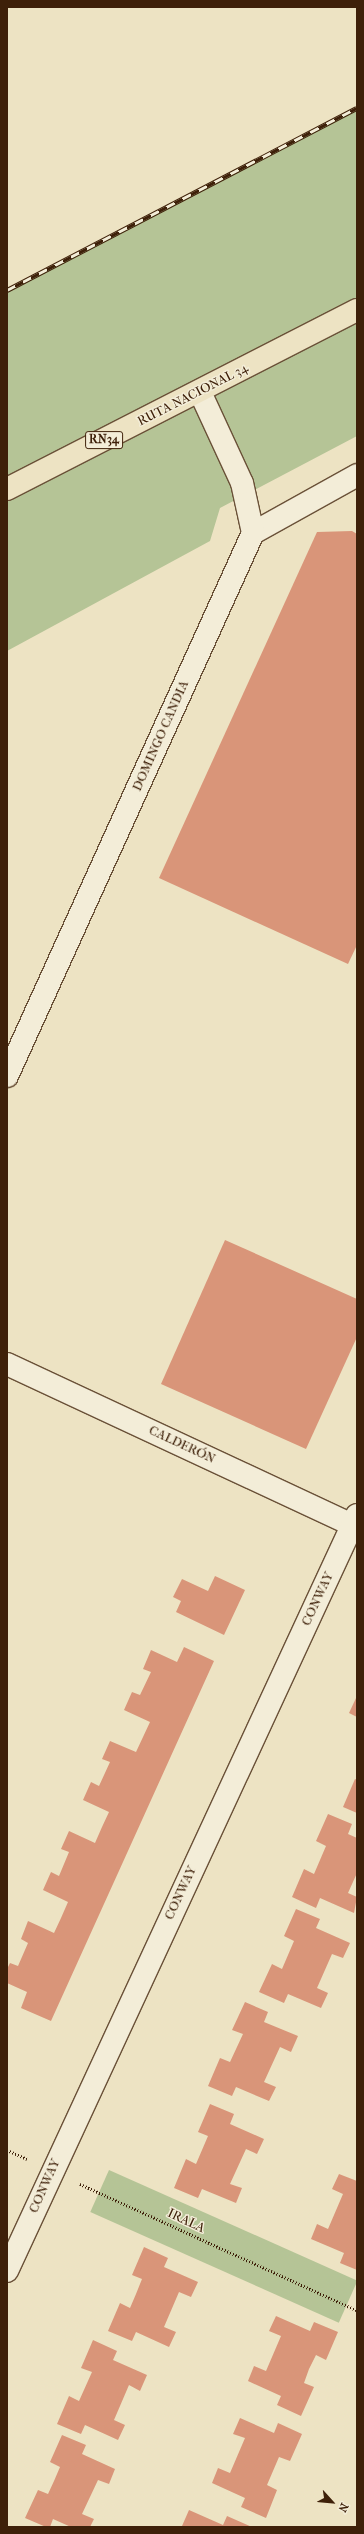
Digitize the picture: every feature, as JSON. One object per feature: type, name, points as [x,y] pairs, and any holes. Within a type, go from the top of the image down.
[{"type":"highway","name":"RUTA NACIONAL 34","points":[[7,488],[200,392],[357,310]]},
{"type":"street","points":[[200,392],[242,483],[253,532],[357,475]]},
{"type":"street","name":"DOMINGO CANDIA","points":[[7,1076],[253,532]]},
{"type":"street","name":"CALDERÓN","points":[[7,1364],[356,1522]]},
{"type":"street","name":"CONWAY","points":[[7,2271],[52,2171],[356,1522]]},
{"type":"path","name":"IRALA","points":[[7,2150],[357,2310]]},
{"type":"green space","points":[[357,108],[357,436],[220,508],[210,541],[7,651],[7,290]]},
{"type":"green space","points":[[109,2170],[357,2280],[339,2323],[90,2212]]},
{"type":"building","points":[[352,531],[357,534],[357,945],[348,964],[159,878],[317,532]]},
{"type":"building","points":[[225,1240],[357,1299],[357,1337],[306,1449],[161,1384]]},
{"type":"building","points":[[215,1576],[245,1590],[224,1635],[176,1612],[181,1601],[173,1597],[182,1579],[208,1591]]},
{"type":"building","points":[[184,1647],[214,1661],[51,2021],[21,2008],[27,1992],[7,1983],[7,1969],[10,1963],[18,1966],[28,1943],[21,1939],[28,1921],[54,1933],[61,1918],[68,1902],[43,1890],[51,1872],[59,1876],[69,1852],[61,1849],[69,1831],[95,1843],[109,1812],[83,1800],[91,1782],[99,1786],[110,1762],[102,1759],[110,1741],[136,1752],[150,1722],[124,1710],[132,1692],[140,1695],[151,1672],[143,1669],[151,1650],[177,1662]]},
{"type":"building","points":[[357,1696],[357,1717],[349,1713]]},
{"type":"building","points":[[355,1779],[357,1780],[357,1813],[343,1807]]},
{"type":"building","points":[[328,1814],[352,1824],[348,1834],[357,1838],[357,1873],[348,1893],[357,1897],[354,1913],[320,1898],[316,1908],[292,1897],[304,1869],[314,1874],[326,1846],[316,1841]]},
{"type":"building","points":[[296,1909],[320,1919],[316,1928],[350,1943],[343,1958],[332,1954],[317,1988],[328,1993],[321,2008],[288,1994],[284,2003],[259,1992],[272,1964],[282,1969],[294,1941],[284,1936]]},
{"type":"building","points":[[245,2002],[268,2012],[264,2022],[298,2036],[291,2052],[280,2047],[264,2082],[276,2087],[269,2101],[236,2087],[232,2096],[208,2086],[220,2058],[230,2062],[243,2034],[232,2030]]},
{"type":"building","points":[[210,2104],[234,2114],[230,2124],[264,2139],[257,2154],[246,2149],[230,2184],[242,2188],[236,2203],[202,2189],[198,2198],[174,2188],[186,2159],[196,2164],[208,2136],[198,2132]]},
{"type":"building","points":[[339,2174],[357,2181],[357,2270],[340,2263],[344,2253],[311,2239],[317,2224],[328,2229],[343,2194],[332,2189]]},
{"type":"building","points":[[144,2247],[168,2258],[164,2267],[198,2282],[191,2297],[179,2292],[164,2327],[176,2332],[169,2347],[136,2332],[132,2341],[108,2331],[120,2303],[130,2308],[136,2294],[142,2279],[132,2275]]},
{"type":"building","points":[[276,2316],[310,2331],[314,2322],[338,2332],[326,2360],[316,2355],[309,2369],[304,2383],[314,2387],[301,2416],[277,2405],[281,2396],[248,2381],[254,2366],[266,2371],[281,2336],[269,2331]]},
{"type":"building","points":[[93,2340],[117,2351],[113,2360],[147,2375],[140,2391],[129,2385],[114,2420],[125,2425],[118,2440],[85,2425],[81,2434],[57,2424],[69,2396],[79,2401],[92,2372],[81,2368]]},
{"type":"building","points":[[240,2418],[274,2433],[278,2423],[302,2434],[290,2461],[279,2457],[267,2485],[277,2490],[266,2518],[241,2507],[245,2498],[212,2483],[218,2468],[230,2473],[245,2438],[233,2434]]},
{"type":"building","points":[[62,2435],[86,2445],[82,2454],[115,2469],[109,2484],[98,2480],[82,2514],[94,2519],[90,2527],[71,2527],[53,2519],[50,2527],[46,2527],[25,2518],[38,2490],[48,2494],[54,2481],[60,2467],[50,2462]]},
{"type":"building","points":[[189,2510],[223,2525],[227,2516],[252,2527],[184,2527],[182,2526]]},
{"type":"railway","points":[[7,290],[357,108]]}]
